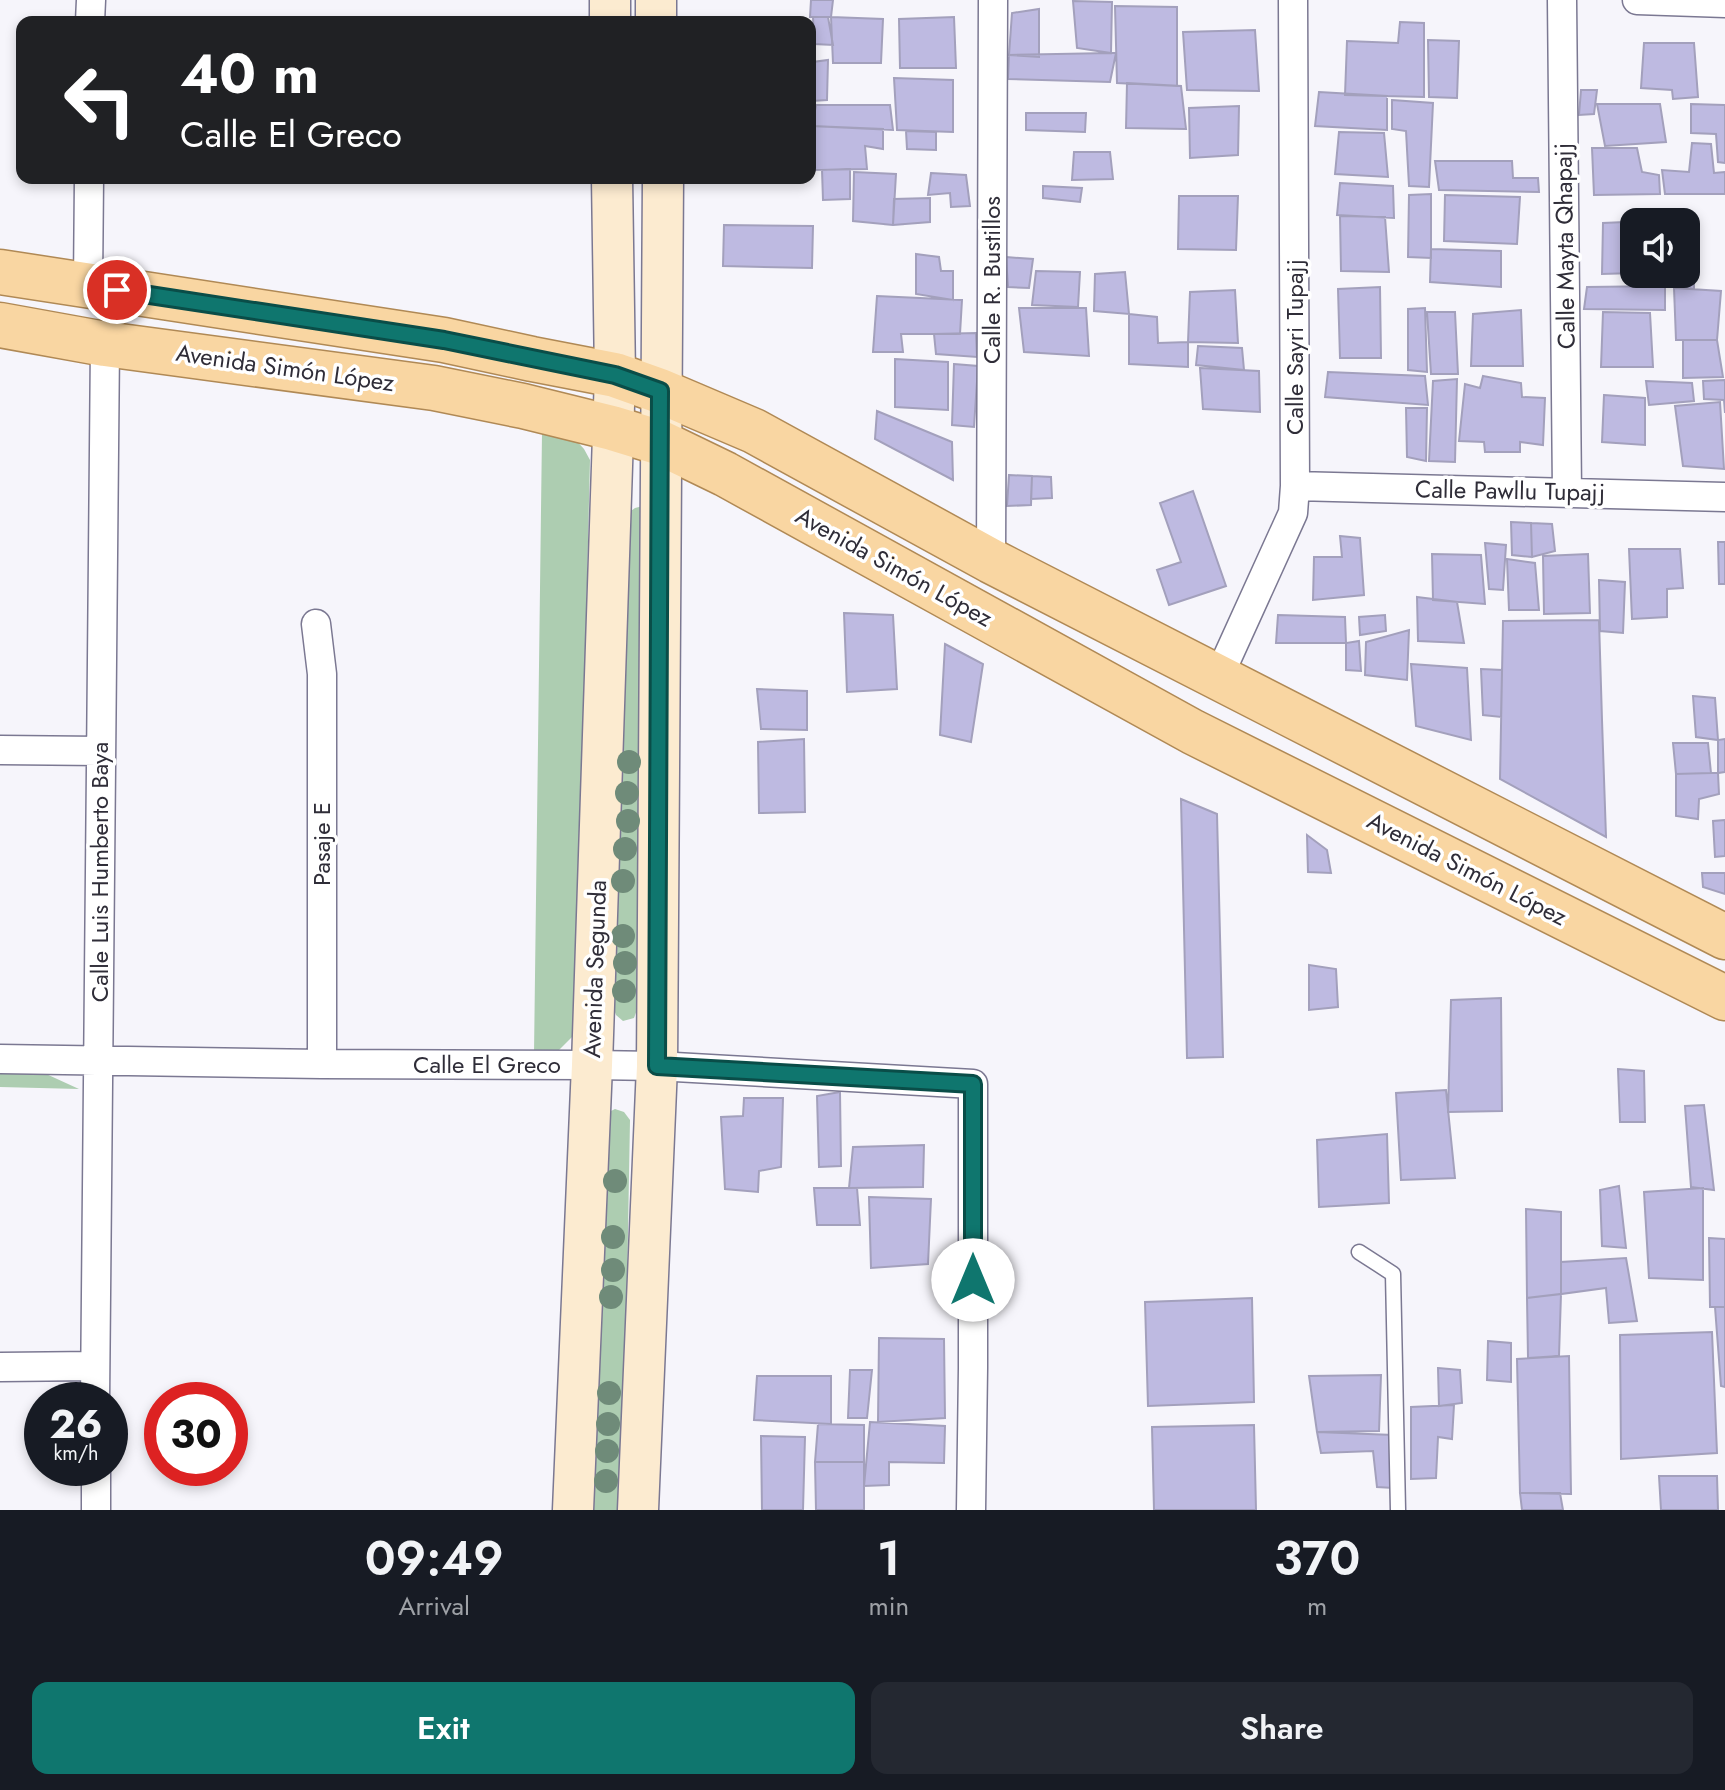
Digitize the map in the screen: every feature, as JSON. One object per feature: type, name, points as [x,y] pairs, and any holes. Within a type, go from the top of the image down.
[{"type":"main road","name":"Avenida Segunda","points":[[573,1510],[592,1065],[615,375],[612,184]]},
{"type":"main road","points":[[638,1510],[657,1066],[663,184]]},
{"type":"main road","points":[[0,272],[444,340],[615,375],[660,391],[754,431],[991,561],[1725,937]]},
{"type":"main road","name":"Avenida Simón López","points":[[0,325],[105,344],[434,388],[523,406],[661,443],[725,474],[1193,732],[1725,998]]},
{"type":"street","name":"Calle R. Bustillos","points":[[991,561],[993,0]]},
{"type":"street","name":"Calle Sayri Tupajj","points":[[1218,678],[1293,513],[1293,0]]},
{"type":"street","name":"Calle Mayta Qhapajj","points":[[1562,0],[1567,492]]},
{"type":"street","points":[[1637,0],[1725,3]]},
{"type":"street","points":[[88,285],[89,184]]},
{"type":"street","name":"Calle Luis Humberto Baya","points":[[94,1382],[105,344]]},
{"type":"street","name":"Calle Pawllu Tupajj","points":[[1295,486],[1725,497]]},
{"type":"street","name":"Pasaje E","points":[[316,624],[322,674],[322,1064]]},
{"type":"street","points":[[0,750],[101,751]]},
{"type":"street","name":"Calle El Greco","points":[[0,1059],[657,1066],[973,1084],[971,1510]]},
{"type":"street","points":[[0,1367],[94,1366]]},
{"type":"street","points":[[96,1486],[96,1510]]},
{"type":"lane","points":[[1359,1252],[1393,1274],[1398,1510]]},
{"type":"green space","points":[[542,433],[573,437],[590,460],[576,1033],[556,1053],[534,1054]]},
{"type":"green space","points":[[643,506],[638,1007],[634,1018],[623,1021],[613,1007],[628,513]]},
{"type":"green space","points":[[0,1073],[44,1073],[79,1089],[0,1087]]},
{"type":"green space","points":[[615,1109],[624,1112],[630,1120],[623,1510],[592,1510],[607,1113]]},
{"type":"building","points":[[811,0],[833,0],[831,17],[810,16]]},
{"type":"building","points":[[1073,1],[1112,2],[1111,53],[1077,48]]},
{"type":"building","points":[[1115,6],[1177,7],[1177,86],[1117,83]]},
{"type":"building","points":[[1039,9],[1039,57],[1009,55],[1012,13]]},
{"type":"building","points":[[816,17],[828,17],[833,45],[816,44]]},
{"type":"building","points":[[831,17],[883,19],[881,63],[833,63]]},
{"type":"building","points":[[954,17],[956,68],[900,68],[899,19]]},
{"type":"building","points":[[1400,22],[1424,23],[1424,97],[1345,95],[1347,41],[1398,43]]},
{"type":"building","points":[[1255,30],[1259,91],[1187,90],[1183,32]]},
{"type":"building","points":[[1428,40],[1459,41],[1457,98],[1429,97]]},
{"type":"building","points":[[1644,43],[1694,43],[1698,97],[1673,99],[1672,90],[1641,88]]},
{"type":"building","points":[[1116,53],[1110,82],[1008,79],[1009,55]]},
{"type":"building","points":[[828,60],[827,100],[816,101],[816,62]]},
{"type":"building","points":[[894,78],[953,80],[953,132],[897,130]]},
{"type":"building","points":[[1127,83],[1181,86],[1186,129],[1126,128]]},
{"type":"building","points":[[1581,90],[1597,90],[1594,114],[1579,115]]},
{"type":"building","points":[[1319,92],[1387,96],[1387,130],[1315,126]]},
{"type":"building","points":[[1392,100],[1433,103],[1429,187],[1409,186],[1406,131],[1392,129]]},
{"type":"building","points":[[1597,104],[1660,104],[1666,142],[1605,146]]},
{"type":"building","points":[[1691,104],[1725,105],[1725,163],[1718,162],[1716,134],[1691,133]]},
{"type":"building","points":[[816,105],[890,105],[893,130],[816,126]]},
{"type":"building","points":[[1239,106],[1238,155],[1190,158],[1189,108]]},
{"type":"building","points":[[1026,113],[1086,113],[1085,132],[1026,130]]},
{"type":"building","points":[[816,126],[883,129],[883,149],[865,146],[867,169],[816,170]]},
{"type":"building","points":[[906,131],[936,132],[936,150],[907,149]]},
{"type":"building","points":[[1339,132],[1384,133],[1388,177],[1335,174]]},
{"type":"building","points":[[1692,143],[1711,144],[1714,173],[1725,172],[1725,194],[1665,194],[1662,170],[1689,172]]},
{"type":"building","points":[[1592,148],[1637,148],[1642,172],[1659,175],[1660,194],[1594,195]]},
{"type":"building","points":[[1074,152],[1110,152],[1113,179],[1072,180]]},
{"type":"building","points":[[1435,161],[1512,161],[1513,178],[1538,178],[1539,192],[1439,190]]},
{"type":"building","points":[[850,169],[850,199],[823,200],[822,170]]},
{"type":"building","points":[[854,172],[896,174],[893,225],[853,221]]},
{"type":"building","points":[[931,173],[966,175],[970,206],[951,207],[950,193],[928,195]]},
{"type":"building","points":[[1340,183],[1393,186],[1394,218],[1337,215]]},
{"type":"building","points":[[1043,186],[1082,188],[1080,202],[1043,198]]},
{"type":"building","points":[[1431,194],[1431,258],[1408,257],[1409,195]]},
{"type":"building","points":[[1445,195],[1520,197],[1517,244],[1444,241]]},
{"type":"building","points":[[1179,196],[1238,196],[1236,250],[1178,249]]},
{"type":"building","points":[[930,198],[930,222],[893,225],[894,199]]},
{"type":"building","points":[[1340,216],[1385,217],[1389,272],[1341,271]]},
{"type":"building","points":[[1620,222],[1620,273],[1602,274],[1603,223]]},
{"type":"building","points":[[724,225],[813,226],[812,268],[723,266]]},
{"type":"building","points":[[1431,249],[1501,251],[1501,287],[1430,282]]},
{"type":"building","points":[[916,254],[939,257],[941,271],[953,271],[953,300],[916,294]]},
{"type":"building","points":[[1006,257],[1033,259],[1029,288],[1008,287]]},
{"type":"building","points":[[1036,271],[1080,272],[1078,307],[1032,305]]},
{"type":"building","points":[[1125,272],[1129,314],[1094,311],[1095,274]]},
{"type":"building","points":[[1380,287],[1381,358],[1340,358],[1338,289]]},
{"type":"building","points":[[1587,287],[1665,288],[1665,310],[1584,309]]},
{"type":"building","points":[[1674,288],[1721,291],[1717,340],[1676,340]]},
{"type":"building","points":[[1235,290],[1238,343],[1188,342],[1190,292]]},
{"type":"building","points":[[877,296],[962,300],[960,334],[901,334],[903,352],[873,352]]},
{"type":"building","points":[[1019,308],[1086,308],[1089,356],[1024,352]]},
{"type":"building","points":[[1425,308],[1427,372],[1408,370],[1408,309]]},
{"type":"building","points":[[1521,310],[1523,366],[1471,366],[1473,314]]},
{"type":"building","points":[[1427,312],[1455,312],[1458,374],[1431,374]]},
{"type":"building","points":[[1603,312],[1650,313],[1653,367],[1601,367]]},
{"type":"building","points":[[1129,314],[1157,317],[1158,343],[1188,342],[1188,367],[1129,364]]},
{"type":"building","points":[[976,333],[977,357],[936,354],[934,334]]},
{"type":"building","points":[[1683,340],[1717,340],[1723,377],[1683,378]]},
{"type":"building","points":[[1198,346],[1242,348],[1244,370],[1196,365]]},
{"type":"building","points":[[895,359],[948,362],[948,410],[895,407]]},
{"type":"building","points":[[954,364],[978,366],[974,427],[952,425]]},
{"type":"building","points":[[1200,368],[1259,371],[1260,412],[1203,409]]},
{"type":"building","points":[[1328,372],[1425,376],[1428,405],[1325,397]]},
{"type":"building","points":[[1483,376],[1521,383],[1522,397],[1545,398],[1543,445],[1520,442],[1520,452],[1485,452],[1484,442],[1459,441],[1465,384],[1480,388]]},
{"type":"building","points":[[1457,379],[1455,462],[1429,461],[1433,381]]},
{"type":"building","points":[[1725,380],[1725,413],[1724,400],[1704,399],[1703,381]]},
{"type":"building","points":[[1646,381],[1692,383],[1694,401],[1649,405]]},
{"type":"building","points":[[1604,395],[1645,398],[1645,445],[1602,442]]},
{"type":"building","points":[[1720,402],[1724,469],[1683,466],[1675,406]]},
{"type":"building","points":[[1406,408],[1427,408],[1426,461],[1407,457]]},
{"type":"building","points":[[877,411],[952,442],[953,480],[875,439]]},
{"type":"building","points":[[1009,475],[1032,476],[1031,505],[1007,506]]},
{"type":"building","points":[[1032,476],[1051,477],[1052,498],[1031,499]]},
{"type":"building","points":[[1193,491],[1226,586],[1169,605],[1157,570],[1181,562],[1160,503]]},
{"type":"building","points":[[1511,522],[1531,523],[1532,557],[1512,555]]},
{"type":"building","points":[[1531,523],[1552,524],[1555,551],[1532,557]]},
{"type":"building","points":[[1340,536],[1360,538],[1364,595],[1313,600],[1314,557],[1342,557]]},
{"type":"building","points":[[1718,542],[1725,542],[1725,584],[1719,584]]},
{"type":"building","points":[[1485,543],[1506,545],[1503,590],[1489,589]]},
{"type":"building","points":[[1629,549],[1680,549],[1683,588],[1667,589],[1667,617],[1632,619]]},
{"type":"building","points":[[1432,554],[1481,555],[1485,604],[1433,600]]},
{"type":"building","points":[[1588,554],[1590,613],[1544,614],[1543,556]]},
{"type":"building","points":[[1507,559],[1535,563],[1539,610],[1509,610]]},
{"type":"building","points":[[1599,580],[1625,582],[1623,633],[1600,631]]},
{"type":"building","points":[[1417,597],[1457,602],[1464,643],[1418,641]]},
{"type":"building","points":[[844,613],[893,615],[897,689],[847,692]]},
{"type":"building","points":[[1278,615],[1345,617],[1346,643],[1276,643]]},
{"type":"building","points":[[1385,615],[1386,631],[1360,635],[1359,617]]},
{"type":"building","points":[[1599,620],[1606,837],[1500,779],[1503,621]]},
{"type":"building","points":[[1409,630],[1407,680],[1365,675],[1366,642]]},
{"type":"building","points":[[1359,641],[1361,671],[1346,670],[1346,643]]},
{"type":"building","points":[[945,644],[983,664],[971,742],[940,735]]},
{"type":"building","points":[[1411,664],[1467,668],[1471,740],[1416,726]]},
{"type":"building","points":[[1481,669],[1502,670],[1501,717],[1483,715]]},
{"type":"building","points":[[757,689],[807,691],[807,730],[761,729]]},
{"type":"building","points":[[1693,696],[1715,698],[1718,740],[1696,737]]},
{"type":"building","points":[[804,739],[805,812],[759,813],[758,742]]},
{"type":"building","points":[[1725,739],[1725,772],[1718,773],[1718,740]]},
{"type":"building","points":[[1673,743],[1708,743],[1711,773],[1676,774]]},
{"type":"building","points":[[1718,773],[1719,794],[1699,799],[1698,819],[1676,816],[1676,774]]},
{"type":"building","points":[[1181,799],[1217,814],[1223,1057],[1187,1058]]},
{"type":"building","points":[[1725,820],[1725,856],[1715,857],[1713,821]]},
{"type":"building","points":[[1307,835],[1327,850],[1331,873],[1308,872]]},
{"type":"building","points":[[1702,873],[1725,873],[1725,894],[1703,887]]},
{"type":"building","points":[[1309,965],[1336,969],[1338,1007],[1309,1010]]},
{"type":"building","points":[[1501,998],[1502,1111],[1448,1112],[1451,1000]]},
{"type":"building","points":[[1618,1069],[1644,1071],[1645,1122],[1620,1122]]},
{"type":"building","points":[[1446,1090],[1455,1178],[1401,1180],[1396,1093]]},
{"type":"building","points":[[840,1092],[841,1166],[819,1167],[817,1096]]},
{"type":"building","points":[[744,1098],[783,1098],[781,1167],[759,1171],[758,1192],[725,1189],[721,1117],[743,1116]]},
{"type":"building","points":[[1704,1105],[1714,1190],[1691,1187],[1685,1106]]},
{"type":"building","points":[[1387,1134],[1389,1203],[1319,1207],[1317,1140]]},
{"type":"building","points":[[924,1145],[923,1187],[849,1188],[853,1147]]},
{"type":"building","points":[[1619,1186],[1626,1248],[1602,1246],[1600,1190]]},
{"type":"building","points":[[814,1188],[857,1188],[860,1225],[817,1225]]},
{"type":"building","points":[[1703,1188],[1703,1280],[1649,1278],[1644,1192]]},
{"type":"building","points":[[869,1197],[931,1199],[928,1264],[871,1268]]},
{"type":"building","points":[[1526,1209],[1561,1212],[1561,1294],[1527,1298]]},
{"type":"building","points":[[1709,1238],[1725,1239],[1725,1307],[1710,1307]]},
{"type":"building","points":[[1626,1258],[1637,1321],[1609,1323],[1606,1288],[1561,1294],[1561,1262]]},
{"type":"building","points":[[1561,1294],[1559,1356],[1528,1358],[1527,1298]]},
{"type":"building","points":[[1252,1298],[1254,1402],[1148,1406],[1145,1302]]},
{"type":"building","points":[[1715,1307],[1725,1307],[1725,1387],[1721,1386]]},
{"type":"building","points":[[1712,1332],[1717,1453],[1621,1459],[1620,1335]]},
{"type":"building","points":[[879,1338],[944,1339],[945,1418],[878,1422]]},
{"type":"building","points":[[1488,1341],[1511,1343],[1511,1382],[1487,1380]]},
{"type":"building","points":[[1569,1356],[1571,1494],[1520,1493],[1517,1359]]},
{"type":"building","points":[[1438,1368],[1460,1370],[1462,1403],[1439,1406]]},
{"type":"building","points":[[850,1370],[872,1370],[867,1418],[848,1418]]},
{"type":"building","points":[[1381,1375],[1379,1431],[1317,1432],[1309,1376]]},
{"type":"building","points":[[757,1376],[831,1376],[831,1424],[754,1420]]},
{"type":"building","points":[[1454,1405],[1452,1439],[1438,1437],[1436,1478],[1411,1479],[1411,1407]]},
{"type":"building","points":[[870,1422],[945,1426],[944,1463],[889,1462],[889,1485],[864,1486]]},
{"type":"building","points":[[818,1424],[864,1425],[864,1462],[815,1462]]},
{"type":"building","points":[[1254,1425],[1256,1510],[1154,1510],[1152,1427]]},
{"type":"building","points":[[1317,1432],[1393,1435],[1393,1488],[1377,1487],[1373,1451],[1321,1453]]},
{"type":"building","points":[[761,1436],[805,1437],[803,1510],[762,1510]]},
{"type":"building","points":[[815,1462],[864,1462],[864,1510],[816,1510]]},
{"type":"building","points":[[1659,1476],[1717,1476],[1718,1510],[1661,1510]]},
{"type":"building","points":[[1520,1493],[1560,1493],[1563,1510],[1522,1510]]},
{"type":"route","points":[[117,290],[444,340],[615,375],[660,391],[657,1066],[973,1084],[973,1280]]}]
